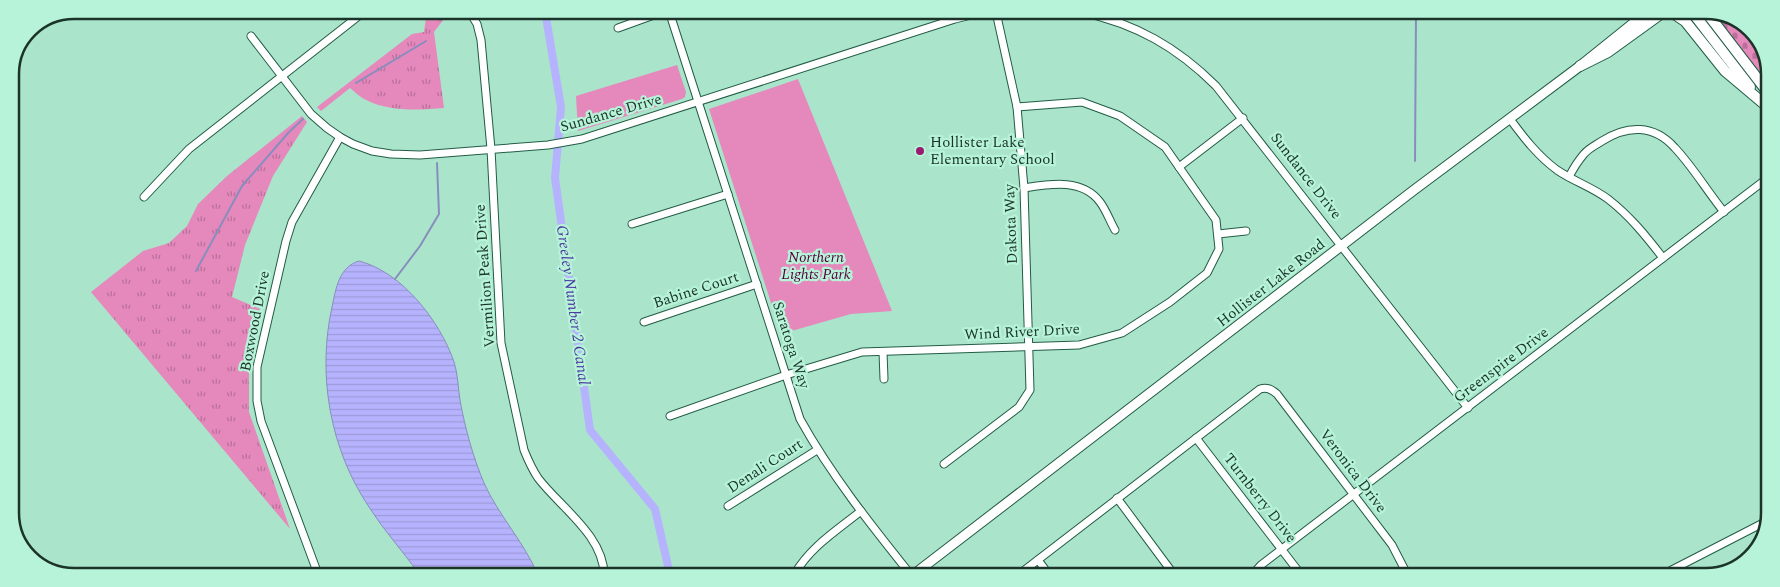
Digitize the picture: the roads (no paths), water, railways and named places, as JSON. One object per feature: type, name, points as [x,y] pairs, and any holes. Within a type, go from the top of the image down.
[{"type":"main road","points":[[1580,66],[1608,52],[1654,19]]},
{"type":"main road","points":[[1682,19],[1725,71],[1761,98]]},
{"type":"main road","points":[[1698,19],[1761,96]]},
{"type":"main road","points":[[1711,19],[1761,94]]},
{"type":"street","points":[[144,197],[189,149],[356,19]]},
{"type":"street","name":"Vermilion Peak Drive","points":[[474,19],[481,40],[491,149],[501,343],[524,450],[538,478],[594,542],[602,555],[603,568]]},
{"type":"street","points":[[618,28],[643,19]]},
{"type":"street","name":"Saratoga Way","points":[[672,19],[800,419],[817,450],[861,511],[906,568]]},
{"type":"street","name":"Sundance Drive","points":[[251,36],[311,114],[326,128],[353,144],[368,149],[391,154],[420,155],[548,145],[574,141],[955,19]]},
{"type":"street","name":"Dakota Way","points":[[944,464],[1019,407],[1030,390],[1024,188],[1017,107],[998,19]]},
{"type":"street","name":"Sundance Drive","points":[[1110,19],[1145,33],[1183,56],[1216,86],[1243,118],[1468,408]]},
{"type":"street","name":"Hollister Lake Road","points":[[921,568],[1580,66],[1639,19]]},
{"type":"street","name":"Wind River Drive","points":[[670,416],[786,375],[862,352],[1079,346],[1122,333],[1170,302],[1207,273],[1219,249],[1216,220],[1165,147],[1120,116],[1082,102],[1017,107]]},
{"type":"street","points":[[1179,167],[1243,118]]},
{"type":"street","points":[[1510,119],[1523,137],[1544,159],[1569,177],[1606,198],[1629,217],[1663,258]]},
{"type":"street","points":[[1569,177],[1589,149],[1611,135],[1625,129],[1653,132],[1674,147],[1724,212]]},
{"type":"street","name":"Boxwood Drive","points":[[316,568],[261,421],[257,401],[257,377],[262,348],[292,222],[340,136]]},
{"type":"street","name":"Greenspire Drive","points":[[1258,568],[1761,183]]},
{"type":"street","points":[[1024,188],[1071,184],[1084,188],[1094,194],[1115,230]]},
{"type":"street","points":[[632,224],[728,194]]},
{"type":"street","points":[[1218,234],[1246,231]]},
{"type":"street","name":"Babine Court","points":[[644,322],[757,284]]},
{"type":"street","points":[[883,352],[884,379]]},
{"type":"street","name":"Veronica Drive","points":[[1196,438],[1260,389],[1269,388],[1277,394],[1392,545],[1404,568]]},
{"type":"street","points":[[1028,568],[1196,438]]},
{"type":"street","name":"Turnberry Drive","points":[[1196,438],[1296,568]]},
{"type":"street","name":"Denali Court","points":[[728,506],[817,450]]},
{"type":"street","points":[[1117,498],[1169,568]]},
{"type":"street","points":[[799,568],[807,556],[820,543],[861,511]]},
{"type":"street","points":[[1676,568],[1760,525]]},
{"type":"street","points":[[1038,560],[1044,568]]},
{"type":"waterway","name":"Greeley Number 2 Canal","points":[[546,19],[561,107],[555,178],[590,430],[655,509],[668,568]]},
{"type":"waterway","points":[[1415,161],[1416,19]]},
{"type":"waterway","points":[[356,83],[426,41]]},
{"type":"waterway","points":[[196,271],[242,186],[289,132],[303,119]]},
{"type":"waterway","points":[[395,279],[420,246],[439,214],[437,163]]},
{"type":"place","name":"Hollister Lake Elementary School","points":[[920,151]]},
{"type":"park label","name":"Northern Lights Park","points":[[816,266]]}]
